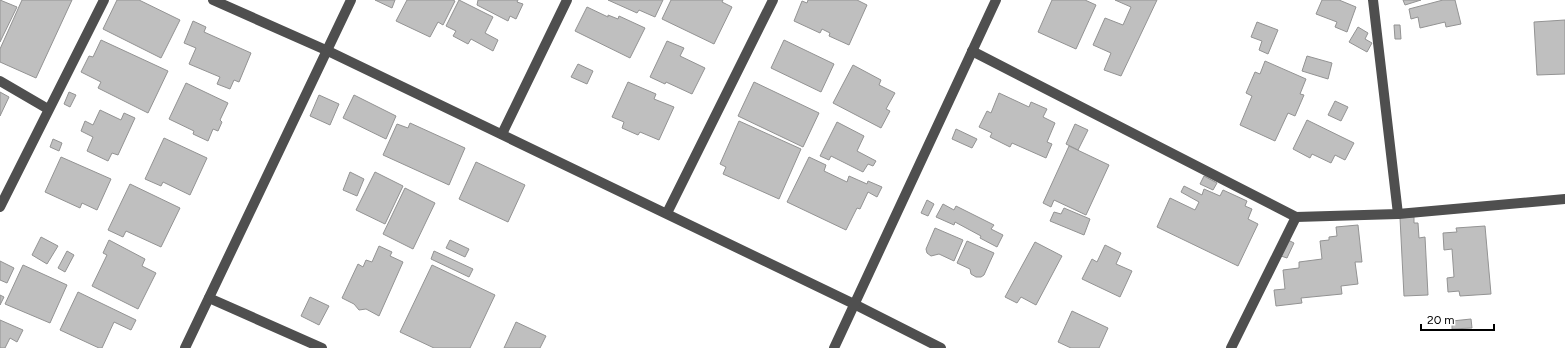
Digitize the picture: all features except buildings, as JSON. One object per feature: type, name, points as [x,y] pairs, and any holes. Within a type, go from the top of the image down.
[{"type":"street","points":[[0,207],[104,0]]},
{"type":"street","points":[[213,0],[328,51],[502,134],[854,304],[940,348]]},
{"type":"street","points":[[185,348],[351,0]]},
{"type":"street","points":[[502,134],[566,0]]},
{"type":"street","points":[[667,213],[773,0]]},
{"type":"street","points":[[834,348],[996,0]]},
{"type":"street","points":[[1373,0],[1398,214]]},
{"type":"street","points":[[972,51],[1296,217],[1398,214],[1565,199]]},
{"type":"street","points":[[0,81],[48,109]]},
{"type":"street","points":[[1231,348],[1296,217]]},
{"type":"street","points":[[209,298],[322,348]]}]
